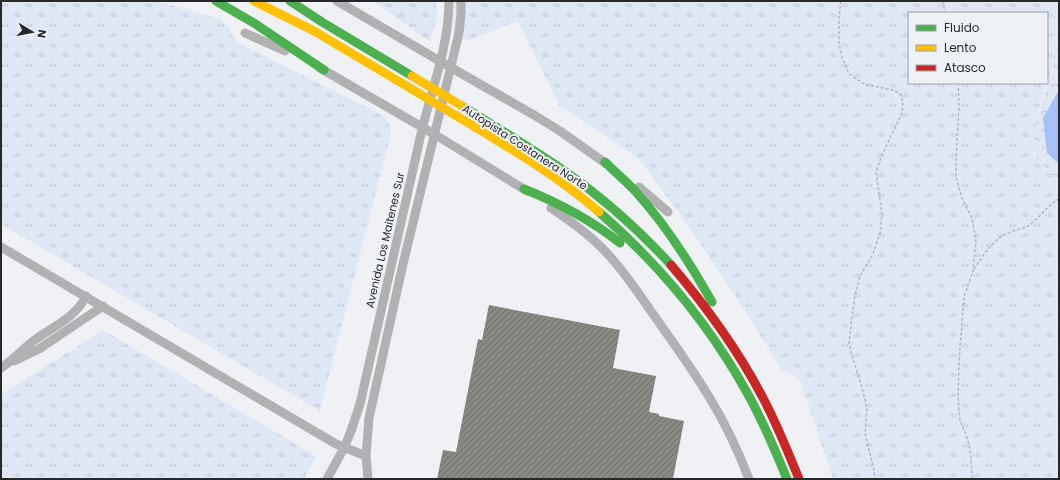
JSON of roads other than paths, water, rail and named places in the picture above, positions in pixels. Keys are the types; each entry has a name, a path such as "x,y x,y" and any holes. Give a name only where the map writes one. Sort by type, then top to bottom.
{"highway":[{"path":"216,1 254,23 324,70"},
{"name":"Autopista Costanera Norte","path":"254,1 284,15 328,39 519,154 595,208 619,229 666,276 698,315 719,345 745,388 768,432 787,479"},
{"name":"Autopista Costanera Norte","path":"290,1 547,159 579,181 652,244 686,282 733,345 769,407 800,479"},
{"path":"605,162 640,197 669,234 713,303 733,345"},
{"path":"524,189 569,209 604,230 642,260 681,300 698,315"}],"street":[{"path":"337,1 560,131 605,162 641,189 668,212"},
{"name":"Avenida Los Maitenes Sur","path":"327,479 344,448 360,404 423,127 448,27 448,1"},
{"path":"368,479 366,456 369,418 403,264 459,33 461,1"},
{"path":"245,33 324,70 423,127 524,189 582,229 601,247 622,272 675,345 709,396 727,428 749,479"},
{"path":"1,247 344,448 366,456"},
{"path":"392,261 403,264"},
{"path":"11,362 31,343 75,312 83,304 86,296"},
{"path":"1,368 39,349 103,306"}],"water":[{"path":"1059,90 1059,164 1047,153 1043,118"}]}
